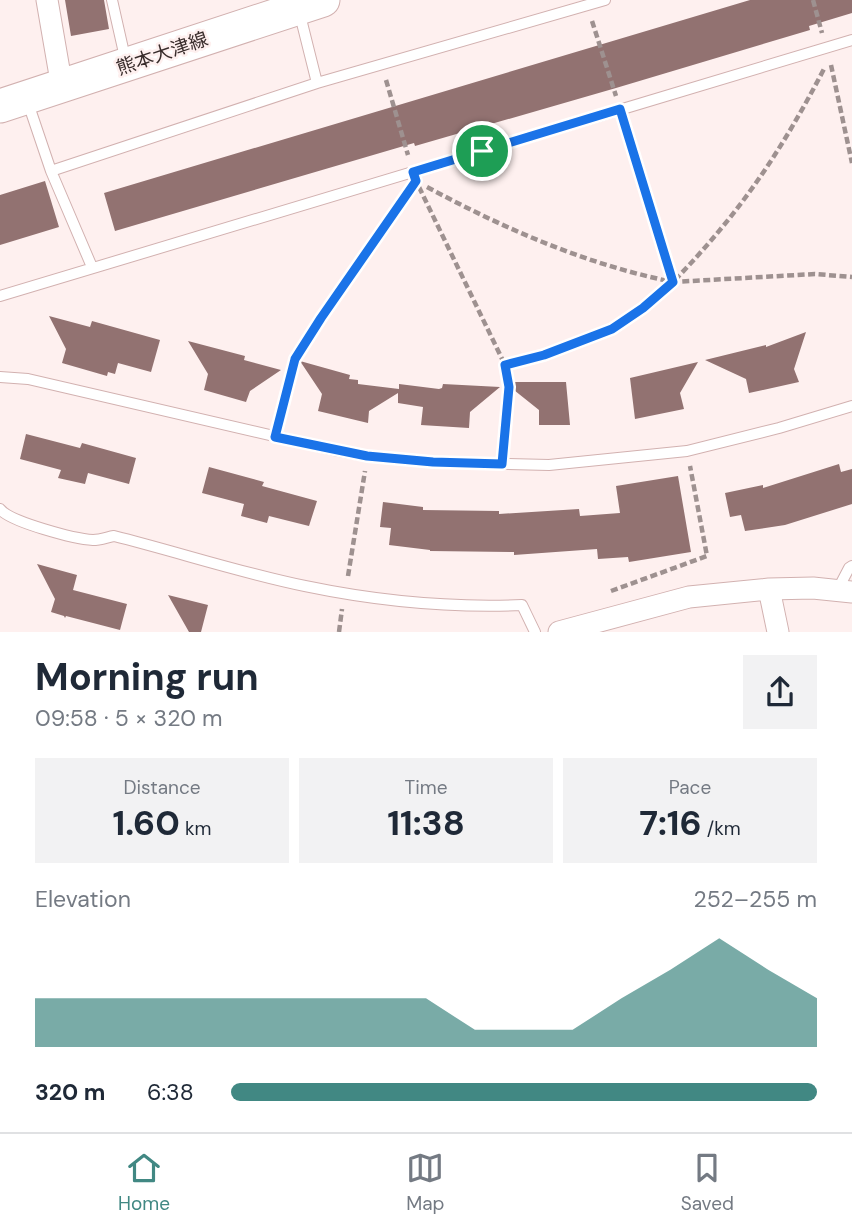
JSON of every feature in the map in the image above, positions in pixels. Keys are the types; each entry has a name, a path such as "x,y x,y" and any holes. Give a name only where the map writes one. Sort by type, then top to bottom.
{"main road":[{"name":"熊本大津線","path":"13,102 292,8"}],"street":[{"path":"47,0 62,87"},
{"path":"769,589 778,632"},
{"path":"559,632 689,597 769,589 845,591"}],"lane":[{"path":"112,0 127,65"},
{"path":"51,171 317,83 605,0"},
{"path":"292,8 317,83"},
{"path":"0,296 92,267 415,176 620,109 852,40"},
{"path":"13,102 51,171 92,267"},
{"path":"0,377 28,379 367,456 433,462 549,465 687,451 852,406"},
{"path":"0,509 5,516 37,527 94,540 114,536 303,586 345,594 429,604 522,605 535,632"},
{"path":"845,591 849,568 852,566"}],"path":[{"path":"813,0 827,47"},
{"path":"587,5 673,282"},
{"path":"505,365 544,355 612,329 643,308 673,282 709,245 746,200 780,150 830,57 852,163"},
{"path":"381,66 415,176 505,365 509,387 502,464"},
{"path":"415,176 482,216 545,244 603,264 673,282 815,274 852,277"},
{"path":"275,437 295,359 415,176"},
{"path":"612,616 608,593 707,556 687,451"},
{"path":"338,632 367,456"}],"building":[{"path":"65,0 104,0 109,29 71,36"},
{"path":"750,0 852,0 852,13 809,26 810,30 616,88 415,146 414,143 115,231 104,193"},
{"path":"45,181 59,227 0,245 0,195"},
{"path":"49,316 90,327 92,321 160,340 151,372 118,363 115,374 108,372 107,376 62,363 66,349"},
{"path":"806,332 794,369 799,382 749,393 746,379 705,360 766,347"},
{"path":"188,341 245,356 244,360 281,370 250,391 246,402 204,390 208,374"},
{"path":"300,361 350,375 349,379 358,380 358,384 399,389 399,384 439,389 443,384 500,387 470,412 469,428 421,425 423,407 398,403 398,393 369,411 368,423 318,411 322,394"},
{"path":"698,362 680,393 684,409 635,419 630,378"},
{"path":"504,382 566,382 570,425 539,425 539,410"},
{"path":"26,434 80,448 82,443 136,458 129,484 88,473 85,484 58,478 61,470 20,459"},
{"path":"839,464 841,472 852,469 852,504 785,525 745,531 741,515 730,517 725,493 763,485 763,488"},
{"path":"209,467 264,482 262,486 317,501 309,526 269,516 267,523 241,516 244,504 202,493"},
{"path":"678,476 691,552 629,562 628,557 598,559 597,549 514,555 514,552 430,551 389,545 391,528 380,527 383,502 423,507 423,510 499,511 499,514 579,509 580,516 620,513 616,486"},
{"path":"37,564 77,575 73,590 127,604 120,630 66,616 65,618 51,612 55,599"},
{"path":"168,595 208,605 201,632 189,632"}],"route":[{"path":"620,109 673,282 643,308 612,329 544,355 505,365 509,387 502,464 367,456 275,437 295,359 416,181 413,172 482,151 620,109"}]}
